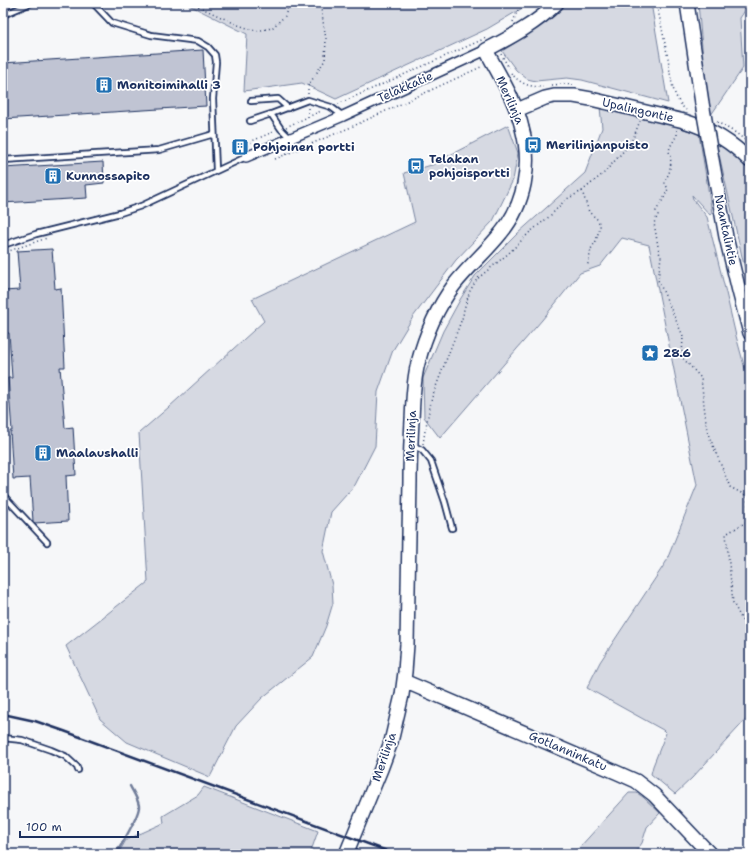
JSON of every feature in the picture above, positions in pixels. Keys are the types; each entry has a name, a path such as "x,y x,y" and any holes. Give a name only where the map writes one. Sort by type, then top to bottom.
{"street":[{"name":"Telakkatie","path":"246,157 343,116 487,43 505,40 536,22 557,3"},
{"path":"687,3 693,46"},
{"path":"692,3 693,46"},
{"name":"Merilinja","path":"346,854 391,742 398,715 404,681 408,644 416,447 412,393 422,349 435,318 454,286 501,233 513,215 519,202 525,178 527,157 525,139 517,110 498,60 487,43"},
{"name":"Naantalintie","path":"693,46 726,237 750,333"},
{"name":"Upalingontie","path":"517,110 545,98 554,96 563,95 591,99 684,121 715,133 738,149 750,161"},
{"name":"Gotlanninkatu","path":"404,681 636,782 654,795 710,854"}],"lane":[{"path":"3,16 30,3"},
{"path":"93,3 112,23 151,34 198,42 208,47 215,55 216,62 213,99 216,170"},
{"path":"251,100 278,99 288,108"},
{"path":"250,121 308,100 331,107 343,116"},
{"path":"271,114 281,129 290,138"},
{"path":"3,160 159,150 214,134"},
{"path":"3,245 36,234 120,213 141,206 246,157"},
{"path":"416,447 431,461 452,528"},
{"path":"3,495 47,542"},
{"path":"3,738 22,740 51,750 65,756 77,767 78,770"}],"path":[{"path":"190,3 238,25 256,31 272,28 285,16 289,3"},
{"path":"308,117 308,86 324,60 326,39 320,3"},
{"path":"518,20 513,24 519,3"},
{"path":"248,146 252,141 487,43"},
{"path":"275,159 348,128 498,60"},
{"path":"416,447 424,431 432,397 463,316 470,291 477,279 509,253 530,232 550,216 565,200 582,191 604,173 629,145 640,121 641,111"},
{"path":"684,121 677,130 677,135 670,147 669,151 671,162 669,174 665,183 668,189 656,211 658,216 654,224 661,257 658,280 683,336 682,357 701,378 707,431 730,487 747,496 750,520 726,534 734,604 750,635"},
{"path":"582,191 589,212 598,220 600,226 596,241 591,249 587,267"}],"shaded area":[{"path":"185,3 531,3 487,29 336,99 302,83 244,91 247,34"},
{"path":"566,3 651,3 668,103 582,80 567,78 536,81 527,79 516,70 502,51 536,29"},
{"path":"698,3 750,3 740,18 743,68 711,115 704,69"},
{"path":"600,107 662,120 669,124 699,134 712,213 710,215 692,195 693,199 707,217 750,387 750,715 692,778 675,794 651,774 666,733 587,688 600,662 666,562 697,485 649,245 622,238 600,266 580,273 542,320 440,438 424,417 423,378 443,331 461,298 475,276 517,234 585,173 602,128"},
{"path":"508,125 518,153 513,180 493,221 456,260 413,317 393,350 378,392 375,446 355,485 331,512 323,551 332,585 333,603 326,626 313,657 262,698 236,726 210,777 127,742 100,719 66,646 148,582 139,433 264,321 252,299 415,222 404,173 435,164"},
{"path":"716,141 733,153 750,170 750,292"},
{"path":"204,787 318,831 310,854 118,854 126,840 164,823 163,816 198,795"},
{"path":"629,793 637,793 660,813 647,827 642,843 634,854 570,854 579,848"}],"building":[{"name":"Monitoimihalli 3","path":"203,50 206,106 3,119 3,63"},
{"name":"Kunnossapito","path":"103,162 104,183 86,185 87,198 3,203 3,168"},
{"path":"52,249 55,289 61,288 65,367 60,367 65,428 73,427 76,475 66,476 68,521 34,523 30,478 13,479 10,431 12,431 8,378 12,378 9,333 4,333 3,291 20,290 17,251"}],"waterway":[{"path":"116,854 139,810 138,801 130,786"}],"railway":[{"path":"3,714 35,721 64,731 395,854"}],"place":[{"name":"Monitoimihalli 3","path":"104,85"},
{"name":"Merilinjanpuisto","path":"533,145"},
{"name":"Pohjoinen portti","path":"240,147"},
{"name":"Telakan pohjoisportti","path":"416,166"},
{"name":"Kunnossapito","path":"53,176"},
{"name":"28.6","path":"650,353"},
{"name":"Maalaushalli","path":"43,453"}]}
